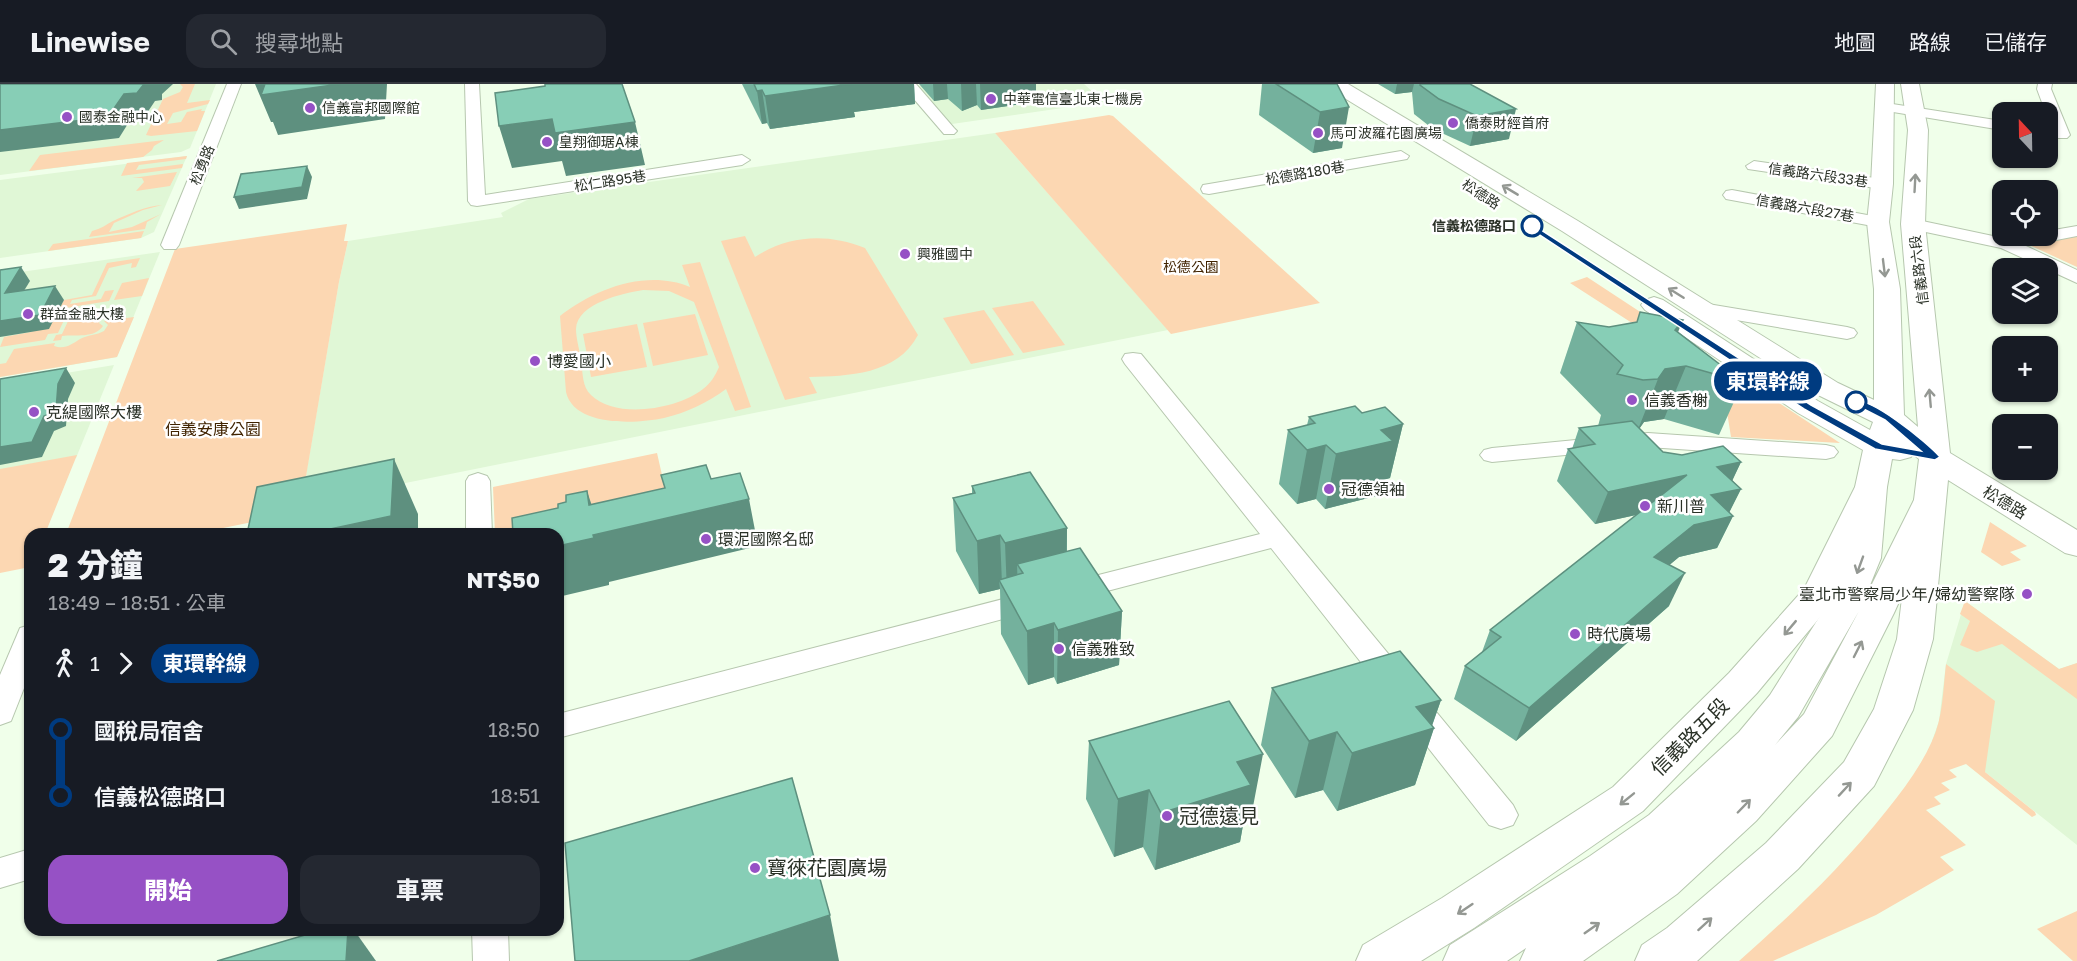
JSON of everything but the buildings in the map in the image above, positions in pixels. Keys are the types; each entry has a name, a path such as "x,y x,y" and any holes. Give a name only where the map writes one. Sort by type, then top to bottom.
{"main road":[{"name":"信義路六段","path":"1910,84 1918,130 1913,224 1922,300 1935,457"},
{"name":"松德路","path":"1325,86 1570,226 1828,389 1879,451"},
{"name":"松德路","path":"1325,86 1808,407 1879,451 1935,457 1976,485 2077,545"},
{"path":"1478,954 1606,870 1664,828 1753,743 1784,706 1844,606 1864,558 1879,451 1887,289 1878,222 1886,95"},
{"name":"信義路五段","path":"1380,961 1458,913 1628,799 1743,684 1818,595 1879,451"},
{"path":"1659,961 1684,943 1782,856 1859,774 1893,710 1914,639 1935,457"},
{"path":"1544,961 1661,880 1741,809 1818,725 1876,613 1929,499"}],"street":[{"name":"松勇路","path":"170,246 234,84"},
{"name":"松仁路95巷","path":"472,84 477,201 742,160"},
{"path":"908,84 948,131"},
{"path":"2045,84 2044,89 2062,135"},
{"path":"1886,95 1915,112 1992,124"},
{"name":"松德路180巷","path":"1209,189 1401,156"},
{"name":"信義路六段33巷","path":"1754,166 1882,184"},
{"name":"信義路六段27巷","path":"1732,195 1878,222"},
{"path":"1913,224 1992,241"},
{"path":"2058,235 2077,231"},
{"path":"2011,246 2077,277"},
{"path":"1702,309 1847,333"},
{"path":"1133,359 1501,815"},
{"path":"1492,455 1648,440 1826,452"},
{"path":"478,481 479,528"},
{"path":"564,724 1277,537"},
{"path":"0,713 24,651"},
{"path":"0,873 24,866"},
{"path":"490,936 491,961"}],"shaded area":[{"name":"國泰金融中心","path":"0,84 216,84 190,148 181,152 0,175"},
{"name":"中華電信臺北東七機房","path":"932,84 1084,84 1104,102 945,125 913,87"},
{"path":"995,133 1168,330 301,504 348,241 503,217 501,213 529,199"},
{"path":"187,156 154,232 141,238 0,258 0,180"},
{"name":"群益金融大樓","path":"160,252 117,357 0,377 0,275"},
{"path":"114,365 76,458 0,472 0,384"},
{"path":"1965,601 2059,669 2077,663 2077,845 1985,772 1932,741 1939,721 1946,664"}],"green space":[{"path":"180,84 195,84 187,103 210,100 208,104 173,113 167,124 181,122 187,112 202,109 201,111 205,111 197,131 146,135 163,99 180,92 183,87"},
{"name":"松德公園","path":"1113,116 1320,303 1171,334 995,133"},
{"path":"164,140 143,157 29,171 40,155"},
{"path":"187,156 186,159 139,165 136,170 183,164 182,168 121,176 127,163"},
{"path":"177,172 170,186 136,191 144,182 142,178 132,178"},
{"path":"162,205 143,210 114,223 109,232 132,227 161,214 147,222 145,229 89,237 92,231 113,221 143,209"},
{"name":"信義安康公園","path":"347,224 344,241 348,241 300,512 223,528 68,528 175,249"},
{"path":"144,231 141,238 48,251 53,244"},
{"path":"2077,232 2077,267 2032,246 2058,246 2058,236"},
{"path":"745,236 755,257 781,244 808,239 837,240 865,248 918,335 909,348 885,366 855,374 809,377 817,393 785,400 721,241"},
{"path":"140,258 136,267 131,268 132,263 109,268 96,296 72,300 70,304 101,299 105,291 114,290 109,301 59,309 64,300 92,295 107,263"},
{"path":"700,262 751,407 735,411 726,389 705,403 689,410 652,420 623,422 593,417 581,412 571,403 566,392 560,316 605,290 639,281 673,282 690,287 682,265","holes":["643,290 669,291 694,302 719,367 711,382 692,396 663,406 631,409 602,403 588,392 584,384 576,333 578,320 593,306 614,297"]},
{"path":"1587,277 1840,443 1731,437 1722,381 1570,283"},
{"path":"149,278 142,296 114,300 122,283"},
{"path":"1033,301 1065,345 1023,353 992,308"},
{"path":"984,310 1014,355 971,364 943,318"},
{"path":"104,311 99,323 103,326 95,333 62,336 61,340 53,341 56,335 62,334 70,317"},
{"path":"695,314 708,355 653,366 643,323"},
{"path":"134,317 117,357 0,377 0,364 6,363 14,349 55,343 54,346 65,347 104,331 108,325 104,321"},
{"path":"65,318 58,333 48,334 45,340 0,347 4,337 31,332 54,319"},
{"path":"637,324 647,367 591,377 583,334"},
{"path":"657,453 670,510 564,533 564,528 495,528 493,487"},
{"path":"77,455 47,528 24,528 24,568 0,573 0,469"},
{"path":"1990,522 2027,546 2010,552 2021,560 2002,566 1981,552"},
{"path":"1965,601 2059,669 2077,663 2077,699 2002,644 1977,652 1960,645 1970,621 1960,614"},
{"path":"1946,664 1995,701 1985,772 2036,815 2032,817 1966,764 1949,770 1957,777 1941,783 1950,790 1934,797 1941,804 1926,810 1966,845 1940,857 1954,870 1876,915 1773,961 1739,961 1835,870 1906,786 1936,732 1942,704"},
{"path":"2077,911 2077,961 2073,961 2037,929"}],"bus line":[{"name":"東環幹線","path":"1532,226 1808,407 1879,447 1935,457 1888,418 1856,402"}],"place":[{"name":"中華電信臺北東七機房","path":"991,99"},
{"name":"信義富邦國際館","path":"310,108"},
{"name":"國泰金融中心","path":"67,117"},
{"name":"僑泰財經首府","path":"1453,123"},
{"name":"馬可波羅花園廣場","path":"1318,133"},
{"name":"皇翔御琚A棟","path":"547,142"},
{"name":"信義松德路口","path":"1532,226"},
{"name":"興雅國中","path":"905,254"},
{"name":"群益金融大樓","path":"28,314"},
{"name":"博愛國小","path":"535,361"},
{"name":"信義香榭","path":"1632,400"},
{"name":"克緹國際大樓","path":"34,412"},
{"name":"冠德領袖","path":"1329,489"},
{"name":"新川普","path":"1645,506"},
{"name":"環泥國際名邸","path":"706,539"},
{"name":"臺北市警察局少年/婦幼警察隊","path":"2027,594"},
{"name":"時代廣場","path":"1575,634"},
{"name":"信義雅致","path":"1059,649"},
{"name":"冠德遠見","path":"1167,816"},
{"name":"寶徠花園廣場","path":"755,868"}]}
